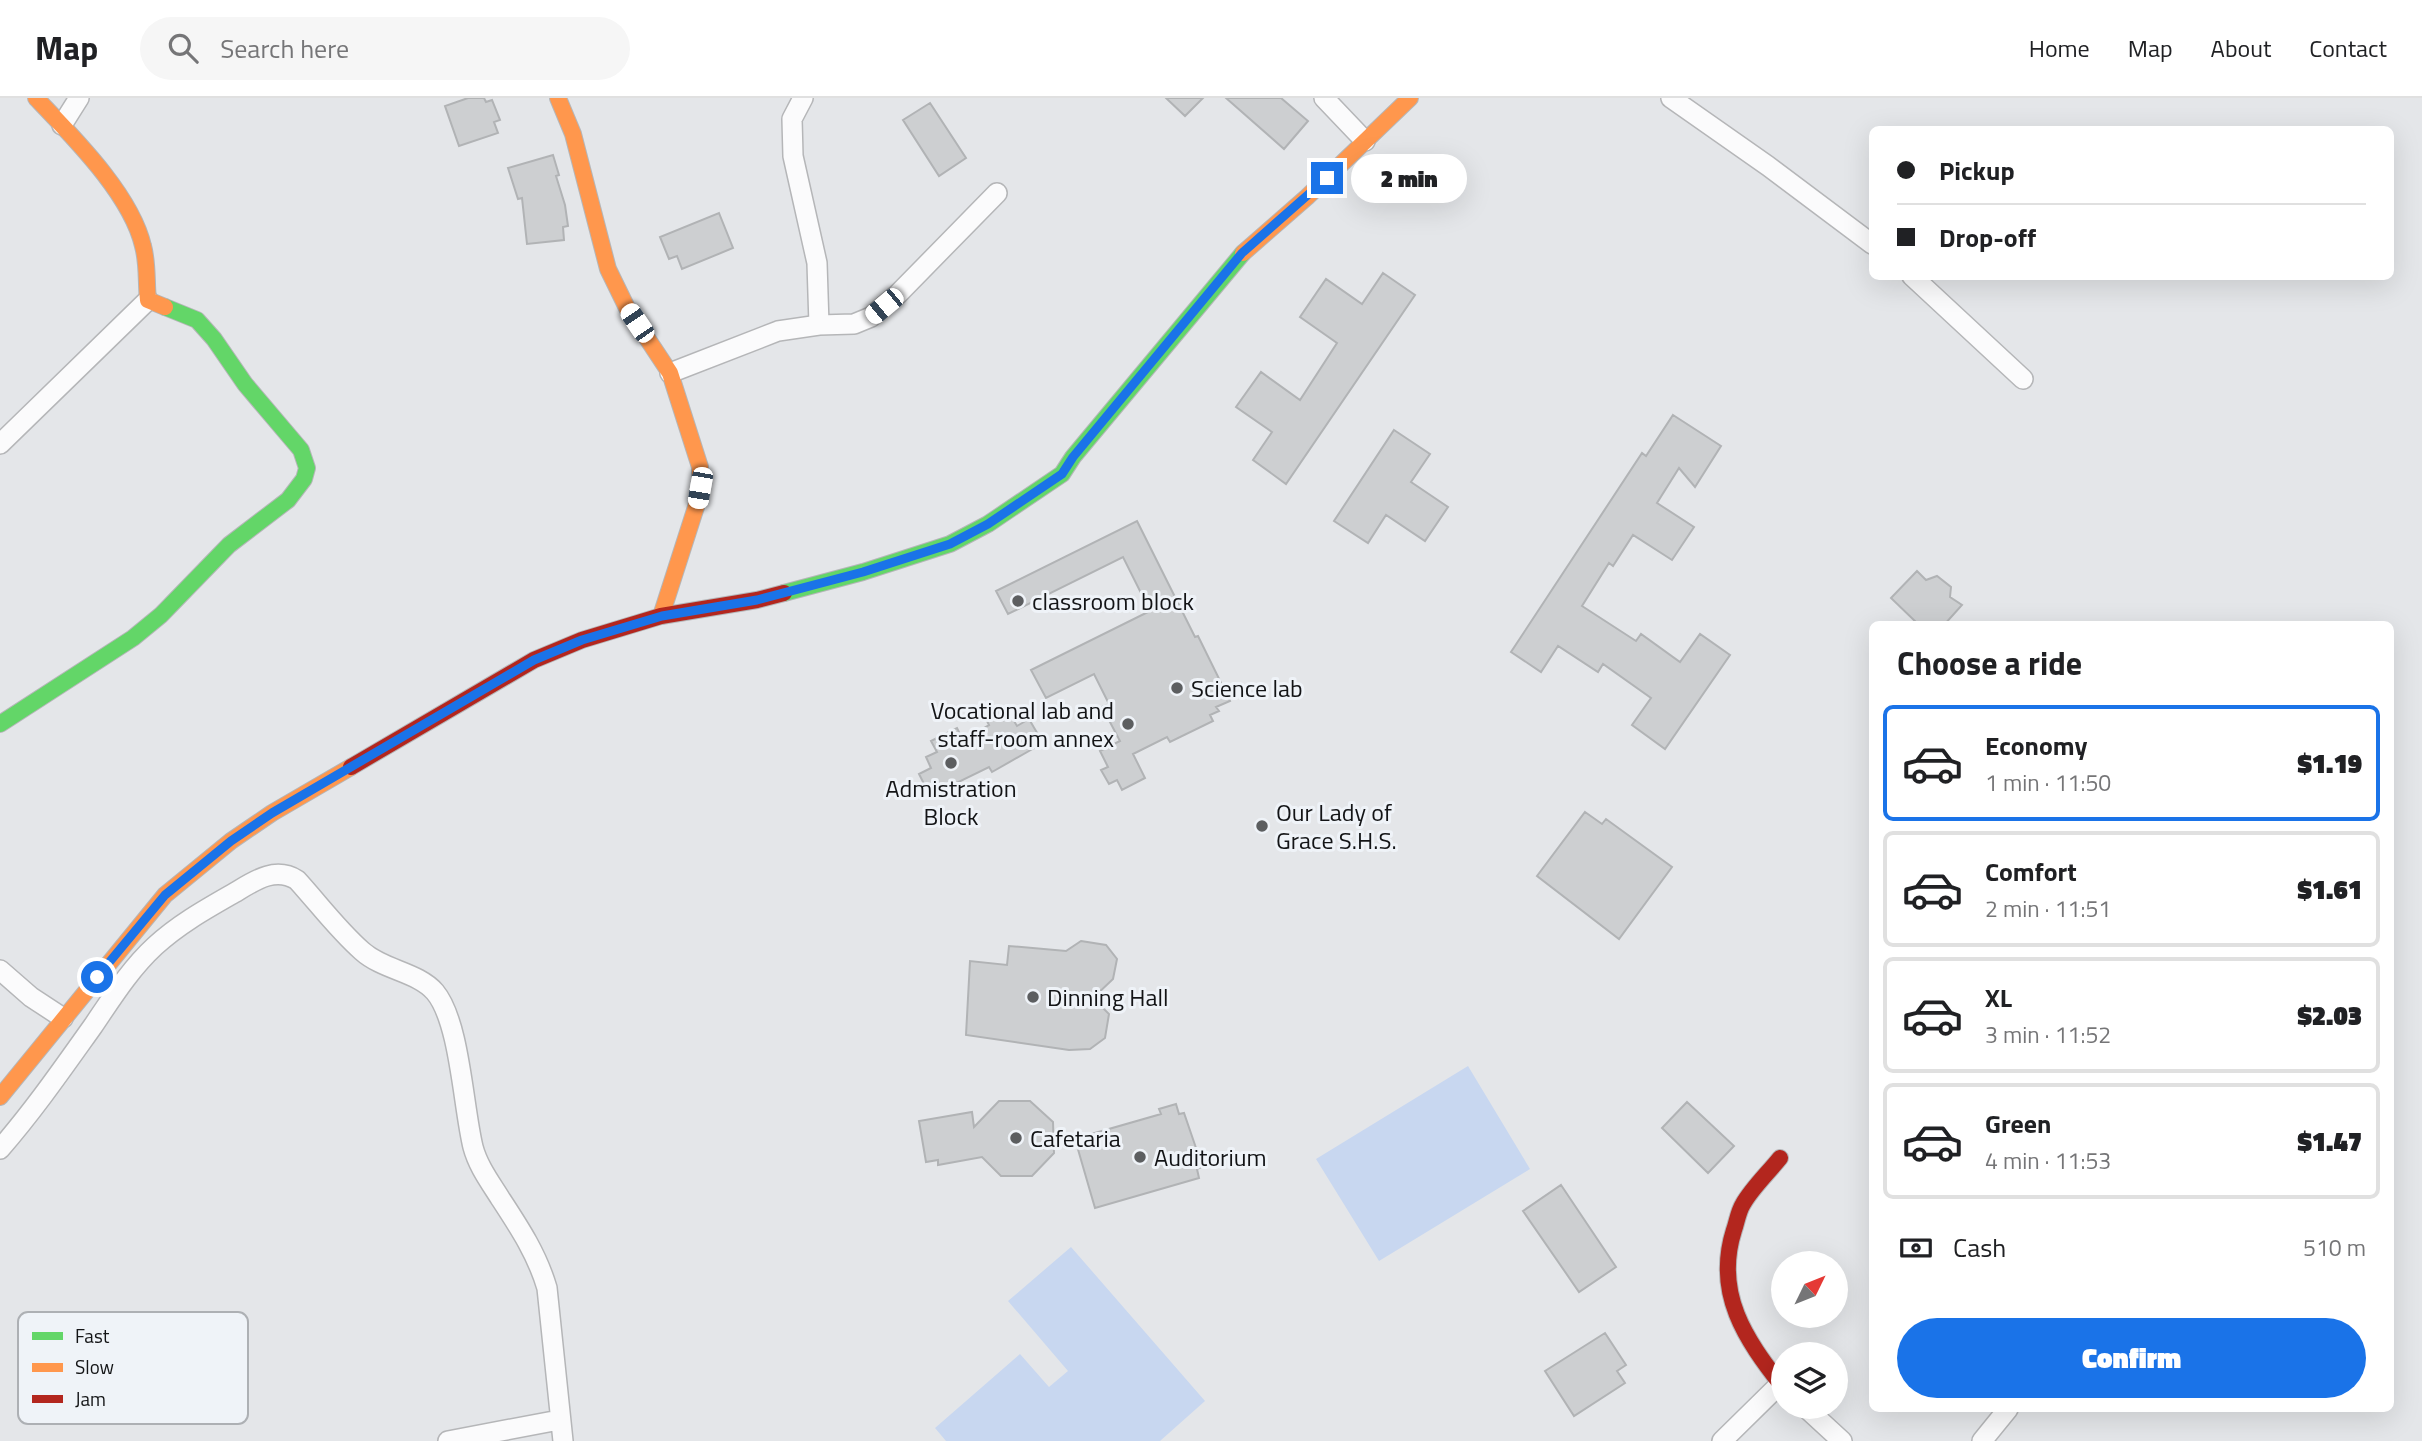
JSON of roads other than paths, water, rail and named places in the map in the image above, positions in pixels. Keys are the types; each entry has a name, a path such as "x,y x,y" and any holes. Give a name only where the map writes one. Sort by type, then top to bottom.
{"street":[{"path":"36,98 117,192 142,242 148,300"},
{"path":"62,125 79,98"},
{"path":"558,98 573,134 608,269 627,308 670,373 700,467 696,507 662,616"},
{"path":"784,98 792,119 793,156 817,263 819,325"},
{"path":"792,119 803,98"},
{"path":"1324,98 1365,141"},
{"path":"0,1097 165,895 231,841 272,813 534,660 582,640 662,616 757,600 863,572 950,544 988,524 1062,474 1073,457 1242,253 1307,197 1410,98"},
{"path":"1671,98 1869,242"},
{"path":"670,373 778,331 819,325 854,324 871,317 898,294 997,193"},
{"path":"1916,280 2023,379"},
{"path":"0,444 148,300"},
{"path":"0,724 18,710 114,652 150,624 201,576 229,544 293,494 302,484 307,472 304,454 250,389 200,322 148,300"},
{"path":"0,1149 34,1109 133,969 154,947 186,919 256,880 270,875 288,874 297,880 361,951 383,966 426,983 443,1005 451,1025 473,1148 483,1171 527,1239 544,1277 563,1441"},
{"path":"0,970 31,997 63,1018"},
{"path":"1771,1372 1754,1350 1738,1321 1730,1286 1728,1250 1742,1205 1780,1158"},
{"path":"1722,1441 1771,1396"},
{"path":"1982,1441 2006,1412"},
{"path":"1818,1419 1842,1441"},
{"path":"448,1441 559,1420"}],"place":[{"name":"classroom block","path":"1018,601"},
{"name":"Science lab","path":"1177,688"},
{"name":"Vocational lab and staff-room annex","path":"1128,724"},
{"name":"Admistration Block","path":"951,763"},
{"name":"Our Lady of Grace S.H.S.","path":"1262,826"},
{"name":"Dinning Hall","path":"1033,997"},
{"name":"Cafetaria","path":"1016,1138"},
{"name":"Auditorium","path":"1140,1157"}]}
